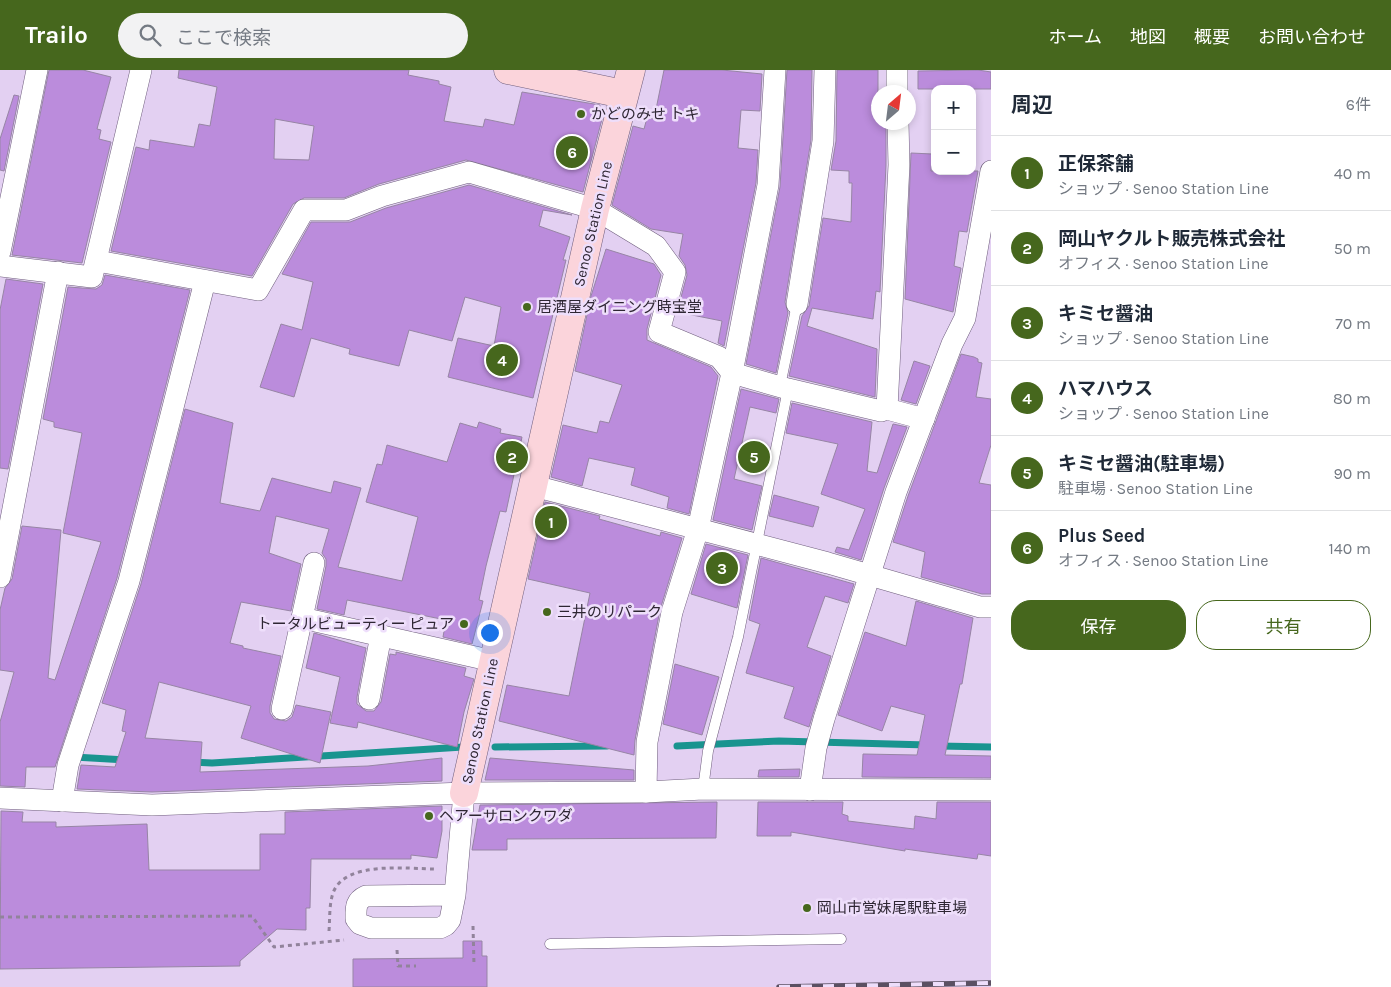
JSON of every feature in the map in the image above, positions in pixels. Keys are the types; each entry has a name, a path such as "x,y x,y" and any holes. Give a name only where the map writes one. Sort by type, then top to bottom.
{"main road":[{"path":"508,70 627,82"},
{"name":"Senoo Station Line","path":"464,793 595,209 627,82"}],"street":[{"path":"0,252 37,70"},
{"path":"0,266 92,277 141,70"},
{"path":"646,792 647,742 672,612 698,529 732,373 768,186 775,70"},
{"path":"797,304 822,141 825,70"},
{"path":"897,70 898,85"},
{"path":"887,409 899,166 898,130"},
{"path":"97,262 258,290 304,210 346,210 382,196 469,172 595,209 656,246 675,272 659,332 719,357 732,373 881,411 887,409 924,418"},
{"path":"810,790 818,743 896,492 952,344 965,318 988,210 991,172"},
{"path":"0,577 58,272"},
{"path":"62,801 73,754 129,582 205,280"},
{"path":"534,486 871,575 980,607 991,607"},
{"path":"282,708 314,563"},
{"path":"302,618 493,661"},
{"path":"369,699 381,636"},
{"path":"0,798 152,805 464,793 646,792 703,789 991,790"},
{"path":"455,895 366,896 360,898 356,904 356,919 365,927 440,928 446,925 450,920 455,895 464,793"}],"lane":[{"path":"703,789 709,746 738,637 784,387 797,304"},
{"path":"550,944 841,939"}],"path":[{"path":"0,917 252,916 274,947 349,939 365,927"},
{"path":"473,919 474,965"},
{"path":"397,949 398,966 416,966"}],"building":[{"path":"49,70 83,70 111,77 97,129 101,130 99,139 111,142 82,263 12,255"},
{"path":"179,70 409,70 408,75 439,81 439,84 451,87 444,121 483,127 485,119 514,125 522,92 600,105 597,118 602,119 583,192 466,160 379,184 344,198 304,198 293,204 252,276 111,251 136,147 149,150 150,140 194,147 199,124 210,126 217,87 178,78","holes":["275,119 314,126 309,160 274,159"]},
{"path":"664,70 722,70 762,74 760,111 741,110 738,148 758,150 756,183 724,346 718,343 722,321 677,312 687,275 685,265 679,256 683,234 651,229 612,205 633,126 644,129 647,118 654,119"},
{"path":"787,70 812,70 811,140 785,302 788,313 776,373 746,364 780,187"},
{"path":"837,70 878,70 878,85 871,85 871,130 886,130 886,165 880,292 876,291 873,319 812,308 807,326 877,349 875,397 789,376 802,316 809,306 823,218 851,222 852,183 849,183 849,171 831,170 836,141"},
{"path":"978,70 991,72 991,89 976,89 976,85 931,85 931,89 918,89 918,71"},
{"path":"14,95 19,96 4,171 0,170 0,139"},
{"path":"911,153 931,154 931,175 976,175 976,171 978,171 967,232 959,231 954,266 961,268 953,312 905,299"},
{"path":"469,185 572,215 543,210 539,226 570,237 563,260 566,260 533,398 448,377 458,338 494,346 501,307 465,297 452,341 409,330 399,366 349,354 350,349 311,338 294,397 260,387 281,324 302,330 313,282 282,274 311,222 350,222 386,208"},
{"path":"606,249 654,264 661,275 647,329 647,340 711,367 718,376 689,514 667,508 669,497 631,485 635,468 589,458 582,486 551,477 563,425 597,433 600,421 609,423 622,385 575,371 591,296"},
{"path":"105,275 190,290 117,578 55,767 26,767 25,787 0,786 0,722 14,672 0,670 0,610 5,588 12,579 22,526 61,530 48,678 55,680 101,542 63,533 82,433 54,427 54,422 43,419 68,287 96,289 102,285"},
{"path":"6,279 43,284 8,469 0,468 0,310"},
{"path":"961,354 974,357 978,359 978,362 982,363 976,397 991,399 991,445 979,483 991,485 991,594 982,594 921,577 925,552 893,542 908,496"},
{"path":"914,361 930,366 916,404 901,400"},
{"path":"741,389 779,399 776,413 750,407 734,479 762,486 752,530 713,520"},
{"path":"792,403 872,422 867,471 877,473 893,424 907,427 884,488 861,560 835,552 837,547 849,550 865,509 821,494 838,444 786,433"},
{"path":"185,409 233,423 220,503 260,511 272,478 331,493 334,481 361,488 338,567 402,581 418,517 366,502 377,464 382,465 387,445 447,462 460,423 477,428 479,422 501,429 500,433 522,437 506,512 500,511 486,566 479,600 483,601 472,644 443,637 446,620 347,600 344,615 317,609 326,566 326,559 322,553 329,529 276,516 269,553 301,564 291,611 241,602 230,643 243,646 243,648 281,656 270,706 270,713 274,719 286,721 292,717 296,705 331,712 320,763 241,738 251,706 159,682 145,738 202,742 200,772 368,766 442,758 442,781 152,792 77,789 81,765 115,767 126,732 122,731 126,710 102,703 141,584"},
{"path":"774,495 819,507 813,527 769,516"},
{"path":"545,502 600,516 599,519 660,536 661,532 682,538 660,610 635,740 634,755 499,721 507,685 569,696 590,593 528,579"},
{"path":"706,544 748,555 737,608 691,594"},
{"path":"761,558 854,584 848,603 825,596 807,647 831,656 809,727 784,718 794,687 746,673 760,624 749,620"},
{"path":"916,601 973,618 962,684 960,684 945,755 991,756 991,778 862,777 863,754 917,755 925,715 891,706 882,731 838,715 865,632 906,646"},
{"path":"314,633 366,648 357,704 366,711 374,711 381,702 390,654 396,655 396,652 466,668 464,676 474,679 464,712 457,747 358,722 357,728 330,723 340,677 306,668"},
{"path":"675,664 719,677 702,735 663,724"},
{"path":"490,758 634,770 634,780 485,780"},
{"path":"800,769 799,777 758,777 759,770"},
{"path":"717,802 716,838 507,839 507,850 472,850 480,805"},
{"path":"758,802 843,802 842,814 848,816 848,821 914,829 915,816 936,819 937,802 991,802 991,856 978,854 977,859 905,849 905,851 791,832 791,836 757,836"},
{"path":"442,806 442,831 437,858 411,855 411,859 311,859 310,908 306,908 306,930 277,929 240,961 240,966 0,969 1,811 23,812 22,822 56,822 56,827 147,824 149,870 260,870 260,834 285,834 285,812"},
{"path":"463,941 482,941 482,956 487,956 487,987 353,987 353,959 463,958"}],"waterway":[{"path":"677,746 779,741 928,745"},
{"path":"495,747 607,746"},
{"path":"939,746 991,747"},
{"path":"191,762 212,763 463,747"},
{"path":"74,757 126,760"}],"railway":[{"path":"779,987 991,983"}],"place":[{"name":"かどのみせ トキ","path":"581,114"},
{"name":"Plus Seed","path":"572,152"},
{"name":"居酒屋ダイニング時宝堂","path":"527,307"},
{"name":"ハマハウス","path":"502,360"},
{"name":"岡山ヤクルト販売株式会社","path":"512,457"},
{"name":"キミセ醤油(駐車場)","path":"754,457"},
{"name":"正保茶舗","path":"551,522"},
{"name":"キミセ醤油","path":"722,568"},
{"name":"三井のリパーク","path":"547,612"},
{"name":"トータルビューティー ピュア","path":"464,624"},
{"name":"ヘアーサロンクワダ","path":"429,816"},
{"name":"岡山市営妹尾駅駐車場","path":"807,908"}]}
